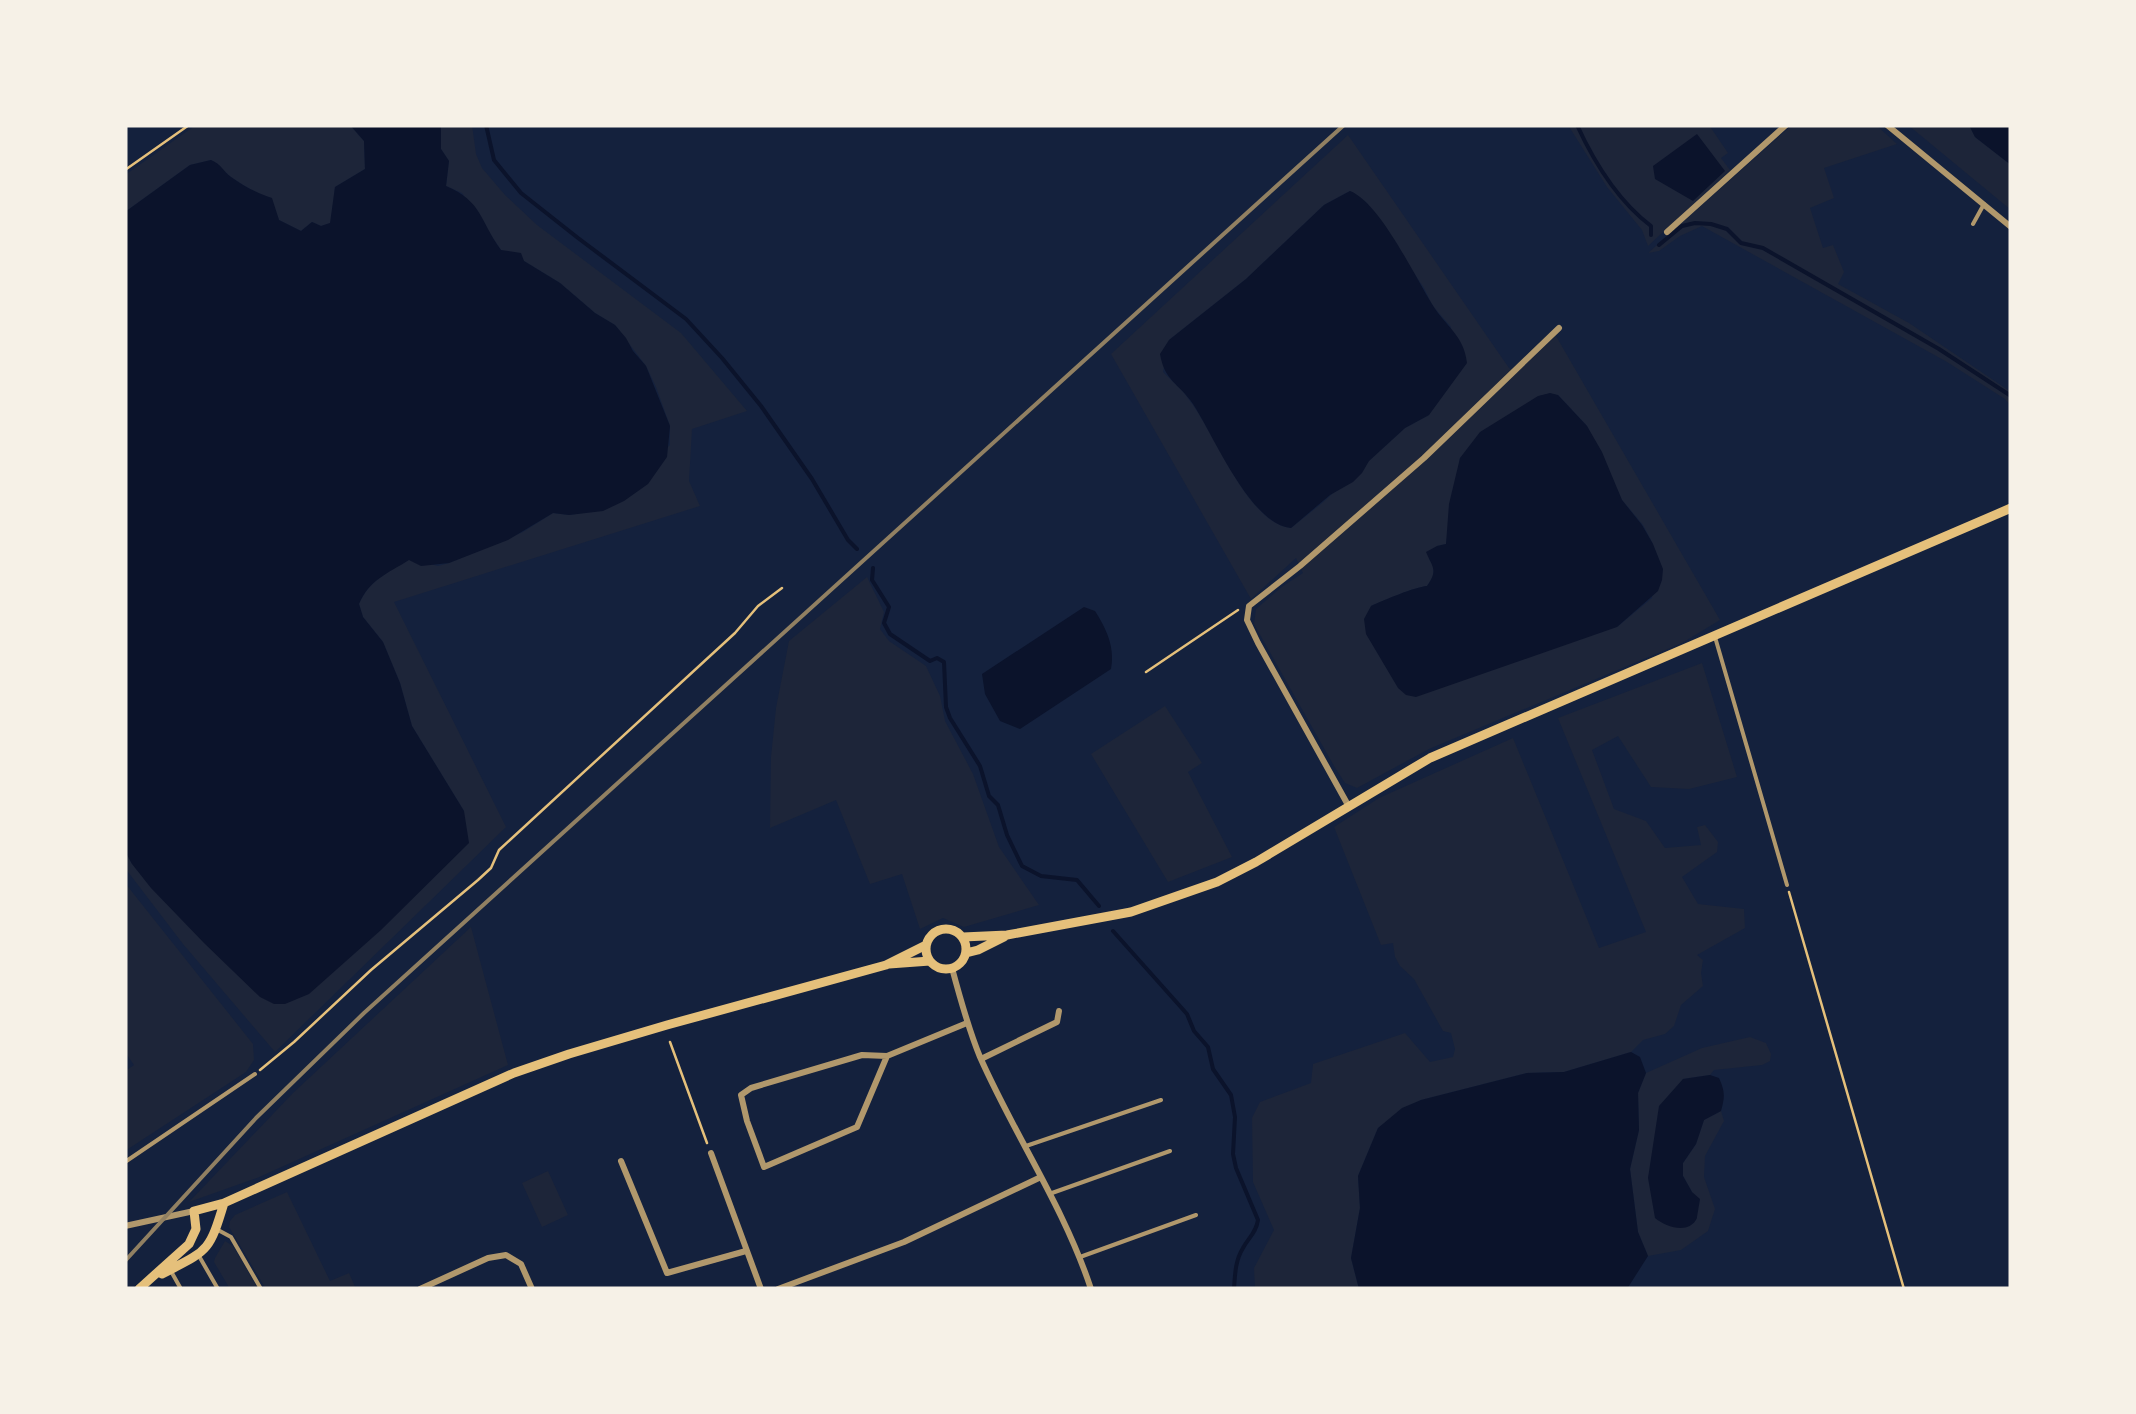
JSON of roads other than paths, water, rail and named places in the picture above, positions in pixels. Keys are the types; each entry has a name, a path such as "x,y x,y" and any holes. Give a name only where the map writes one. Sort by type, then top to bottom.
{"main road":[{"path":"963,937 1006,935 1131,912 1217,882 1430,758 2011,508"},
{"path":"168,1268 194,1236 194,1211 224,1203 514,1073 667,1025 886,964 926,945 938,930 956,930 963,937 966,953 960,964 952,968 935,966 926,954 926,945"},
{"path":"966,953 1006,935"},
{"path":"886,964 930,961"},
{"path":"143,1286 168,1268 199,1256 208,1246 224,1203"}],"street":[{"path":"1668,232 1786,125"},
{"path":"1887,125 2011,226"},
{"path":"1348,805 1258,643 1247,620 1249,606 1424,458 1559,328"},
{"path":"952,968 981,1059 1080,1257 1090,1289"},
{"path":"981,1059 1057,1022 1059,1011"},
{"path":"887,1056 857,1127 764,1167 741,1096 751,1088 862,1055 887,1056 967,1023"},
{"path":"711,1154 760,1289"},
{"path":"621,1161 668,1274 746,1251"},
{"path":"778,1289 904,1242 1042,1177"},
{"path":"125,1226 194,1211"},
{"path":"420,1289 488,1258 506,1255 522,1264 532,1289"}],"lane":[{"path":"1973,224 1984,204"},
{"path":"1715,637 1787,886"},
{"path":"125,1162 255,1074"},
{"path":"1026,1146 1160,1100"},
{"path":"1050,1194 1170,1151"},
{"path":"1080,1257 1196,1214"},
{"path":"216,1229 231,1237 261,1289"},
{"path":"199,1256 218,1289"},
{"path":"168,1268 181,1289"}],"waterway":[{"path":"486,125 494,160 521,193 686,319 722,358 761,406 857,549"},
{"path":"1577,125 1608,180 1651,226 1651,235"},
{"path":"1659,245 1682,226 1711,224 1727,229 1741,243 1763,248 1939,349 2011,396"},
{"path":"873,568 872,580 889,607 884,623 890,634 930,661 937,658 944,662 950,718 980,766 989,796 998,805 1022,866 1041,876 1077,880 1099,906"},
{"path":"1113,931 1187,1014 1194,1031 1208,1047 1213,1069 1231,1095 1236,1168 1258,1220 1238,1258 1234,1289"}],"railway":[{"path":"125,1261 256,1118 364,1013 1344,125"}]}
